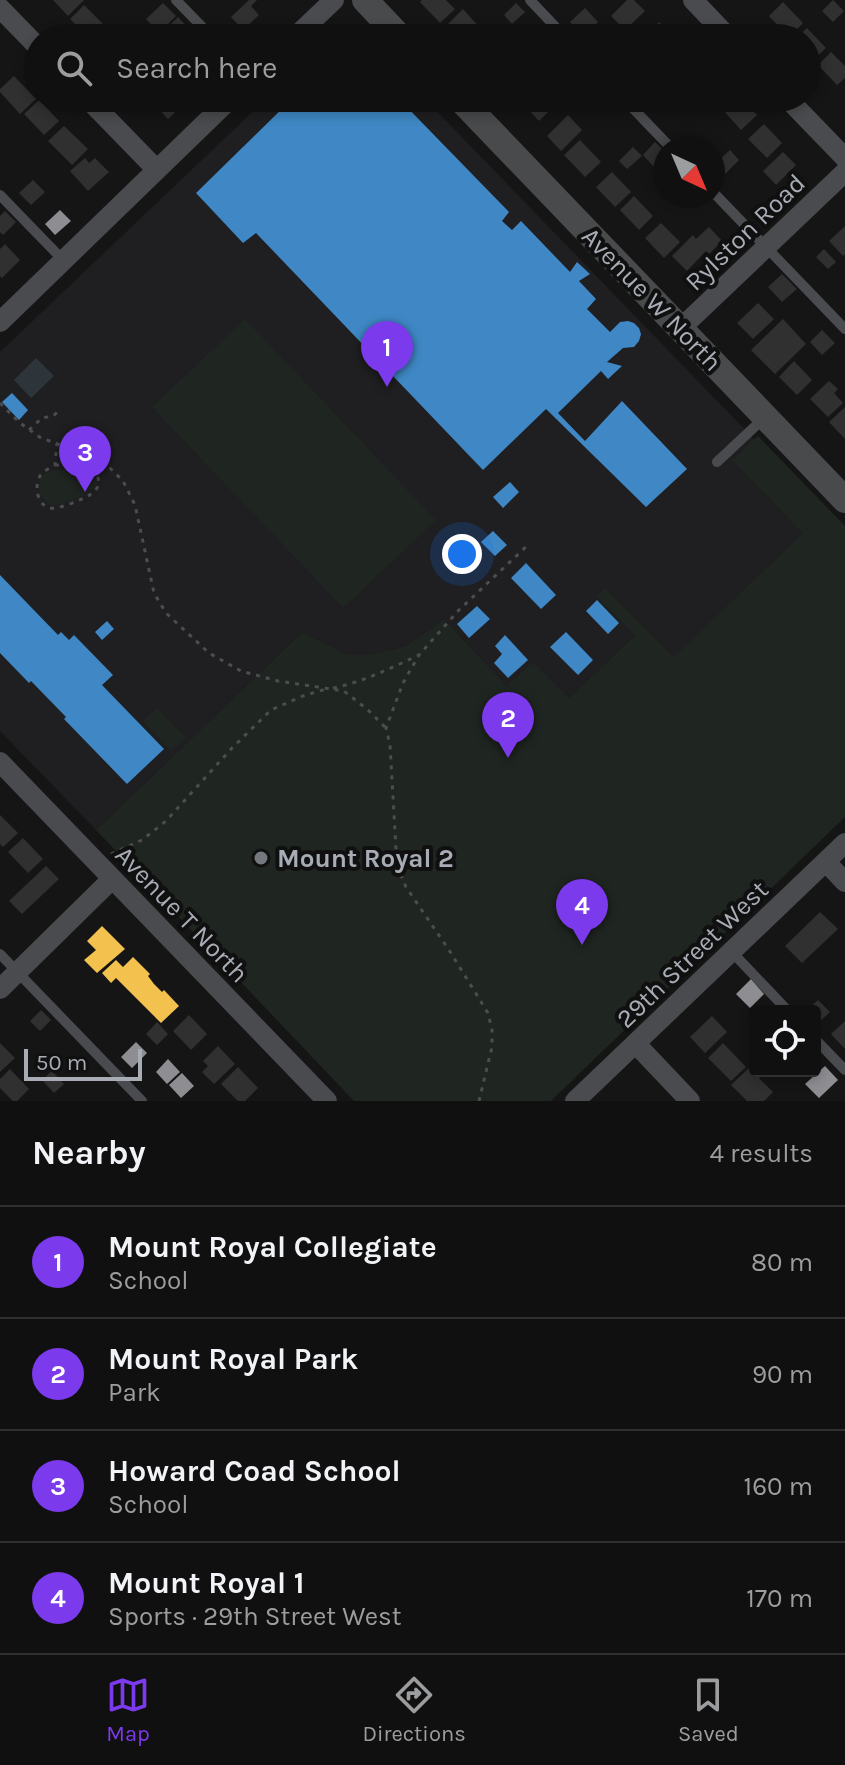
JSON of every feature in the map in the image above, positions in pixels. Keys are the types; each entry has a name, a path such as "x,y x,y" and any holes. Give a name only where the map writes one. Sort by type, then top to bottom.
{"street":[{"path":"309,24 334,0"},
{"path":"365,0 388,24"},
{"path":"693,0 716,24"},
{"path":"0,8 24,33"},
{"path":"101,112 157,170"},
{"path":"0,322 217,112"},
{"name":"Avenue W North","path":"472,112 845,500"},
{"path":"801,112 845,158"},
{"name":"Rylston Road","path":"680,329 845,172"},
{"name":"Avenue T North","path":"0,762 327,1101"},
{"name":"29th Street West","path":"575,1101 845,843"},
{"path":"826,862 845,882"},
{"path":"0,989 112,879"},
{"path":"636,1044 690,1101"}],"lane":[{"path":"176,0 199,24"},
{"path":"530,0 553,24"},
{"path":"636,112 659,136"},
{"path":"0,195 64,261"},
{"path":"725,205 845,329"},
{"path":"717,462 765,417"},
{"path":"731,951 782,1005"},
{"path":"0,954 142,1101"},
{"path":"821,1045 845,1070"}],"path":[{"path":"0,403 41,438 101,459 123,481 135,505 154,593 166,613 209,653 241,671 278,681 344,691 386,728 390,745 397,866 406,887 488,1013 492,1047 479,1101"},
{"path":"29,430 42,418 53,416 61,409"},
{"path":"55,465 57,443"},
{"path":"55,465 90,465 97,471 99,484 94,493 62,507 53,509 45,506 38,498 37,485 41,473 55,465"},
{"path":"386,728 403,683 419,655 459,610 529,544"},
{"path":"97,863 104,856 142,840 166,821 271,710 303,696 348,685 419,655"}],"shaded area":[{"path":"252,112 438,112 755,440 806,533 674,661 635,635 569,698 507,686 444,619 406,646 370,655 349,655 302,632 96,830 0,731 0,352"},
{"path":"245,319 436,520 343,608 152,407"},
{"path":"36,358 54,376 31,398 14,380"},
{"path":"758,436 845,526 845,817 551,1101 354,1101 96,830 302,632 349,655 369,655 406,646 444,619 507,686 533,662 569,698 635,635 596,596 605,588 674,657 803,533 732,460"},
{"path":"87,467 96,476 97,484 88,492 53,506 42,497 39,490 43,475"},
{"path":"157,708 186,738 171,751 143,721"}],"building: Homes":[{"path":"102,926 125,949 97,973 84,960 96,950 87,941"},
{"path":"133,957 150,974 148,976 154,984 179,1006 161,1023 116,978 111,983 102,973 116,960 123,967"}],"building: Schools":[{"path":"279,112 412,112 509,212 502,221 512,230 521,221 570,272 577,262 590,274 579,281 596,299 587,309 610,332 620,322 628,321 639,328 641,334 634,347 623,348 607,362 622,366 608,379 601,371 558,413 585,441 622,401 687,469 646,507 546,409 483,470 256,233 243,243 196,193"},
{"path":"12,393 28,410 19,420 2,402"},
{"path":"510,482 519,492 503,508 493,497"},
{"path":"493,531 507,545 495,556 481,542"},
{"path":"526,563 556,595 541,609 511,578"},
{"path":"0,575 58,635 61,632 69,640 74,635 113,675 102,685 164,749 127,784 64,719 66,717 0,653"},
{"path":"597,600 619,623 608,634 586,611"},
{"path":"477,606 490,619 469,638 457,624"},
{"path":"107,621 114,629 102,640 95,632"},
{"path":"566,632 593,660 578,675 550,647"},
{"path":"505,635 528,660 508,678 494,663 502,654 495,646"}],"building: Industry":[{"path":"60,210 71,221 55,235 45,224"},
{"path":"751,979 764,994 749,1007 736,994"},
{"path":"136,1042 147,1053 132,1068 121,1057"},
{"path":"168,1059 180,1072 167,1084 156,1072"},
{"path":"825,1066 838,1080 819,1098 805,1084 813,1077 821,1077 821,1070"},
{"path":"182,1073 194,1086 181,1098 169,1085"}],"building: Other":[{"path":"53,0 84,0 68,16"},
{"path":"249,0 257,0 251,6 259,15 249,24 237,24 231,17"},
{"path":"446,0 455,9 440,23 420,2"},
{"path":"627,0 634,0 645,11 631,24 619,24 611,16"},
{"path":"833,0 844,11 833,22 822,11"},
{"path":"783,2 803,23 777,24 769,16"},
{"path":"163,3 176,16 168,24 151,24 146,19"},
{"path":"516,3 525,12 512,24 504,15"},
{"path":"84,5 103,24 75,24 70,19"},
{"path":"585,8 598,22 572,24 570,22"},
{"path":"463,9 476,24 448,24"},
{"path":"178,17 184,24 171,24"},
{"path":"831,52 845,66 845,78 837,85 821,68 821,62"},
{"path":"14,76 24,86 24,110 20,114 0,89"},
{"path":"50,112 59,121 44,135 24,114"},
{"path":"161,112 175,112 168,119"},
{"path":"530,112 548,112 539,121"},
{"path":"725,112 754,112 757,115 741,130"},
{"path":"568,115 582,130 561,151 547,136"},
{"path":"764,124 782,143 767,158 748,139"},
{"path":"64,126 88,149 72,165 48,141"},
{"path":"580,140 601,162 585,177 564,155"},
{"path":"653,144 653,166 643,155"},
{"path":"633,147 642,156 627,169 619,161"},
{"path":"730,150 739,160 725,174 725,155"},
{"path":"783,152 796,165 776,185 763,171"},
{"path":"85,158 89,163 95,158 109,172 88,191 70,171"},
{"path":"612,172 631,192 615,207 596,187"},
{"path":"33,180 45,192 31,205 19,193"},
{"path":"634,196 653,216 639,230 620,210"},
{"path":"5,211 16,222 3,235 0,232 0,216"},
{"path":"661,223 680,242 664,258 645,238"},
{"path":"845,226 845,254 843,256 829,241"},
{"path":"709,227 722,241 709,254 706,251 687,271 672,256 693,235 696,239"},
{"path":"5,244 20,260 2,278 0,249"},
{"path":"824,249 836,262 828,269 816,257"},
{"path":"782,274 797,289 782,302 768,287"},
{"path":"758,303 774,319 753,339 737,323"},
{"path":"783,319 806,344 775,374 751,350"},
{"path":"822,330 835,343 822,355 810,342"},
{"path":"794,361 812,380 797,395 779,377"},
{"path":"829,381 838,389 834,393 843,403 828,417 810,399"},
{"path":"845,407 845,439 829,422"},
{"path":"0,815 18,833 3,847 0,844"},
{"path":"23,838 43,859 28,873 8,852"},
{"path":"46,866 59,879 22,914 9,901"},
{"path":"820,912 838,929 802,963 785,946"},
{"path":"818,1000 830,1012 821,1020 821,1005 813,1005"},
{"path":"41,1010 51,1020 40,1031 30,1021"},
{"path":"189,1015 207,1034 191,1050 173,1031"},
{"path":"712,1016 727,1032 705,1053 690,1037"},
{"path":"845,1021 845,1049 831,1034"},
{"path":"157,1022 168,1034 157,1045 146,1034"},
{"path":"0,1043 15,1058 0,1072"},
{"path":"723,1043 746,1067 731,1081 708,1058"},
{"path":"218,1046 235,1064 214,1084 202,1072 208,1066 203,1061"},
{"path":"238,1067 258,1088 245,1101 238,1101 221,1084"},
{"path":"749,1068 749,1077 760,1077 773,1092 764,1101 747,1101 731,1085"},
{"path":"10,1069 29,1089 17,1101 13,1101 0,1088 0,1079"},
{"path":"52,1071 64,1084 54,1093 42,1080"}],"place":[{"name":"Mount Royal Collegiate","path":"387,387"},
{"name":"Howard Coad School","path":"85,492"},
{"name":"Mount Royal Park","path":"508,758"},
{"name":"Mount Royal 2","path":"261,858"},
{"name":"Mount Royal 1","path":"582,945"}]}
